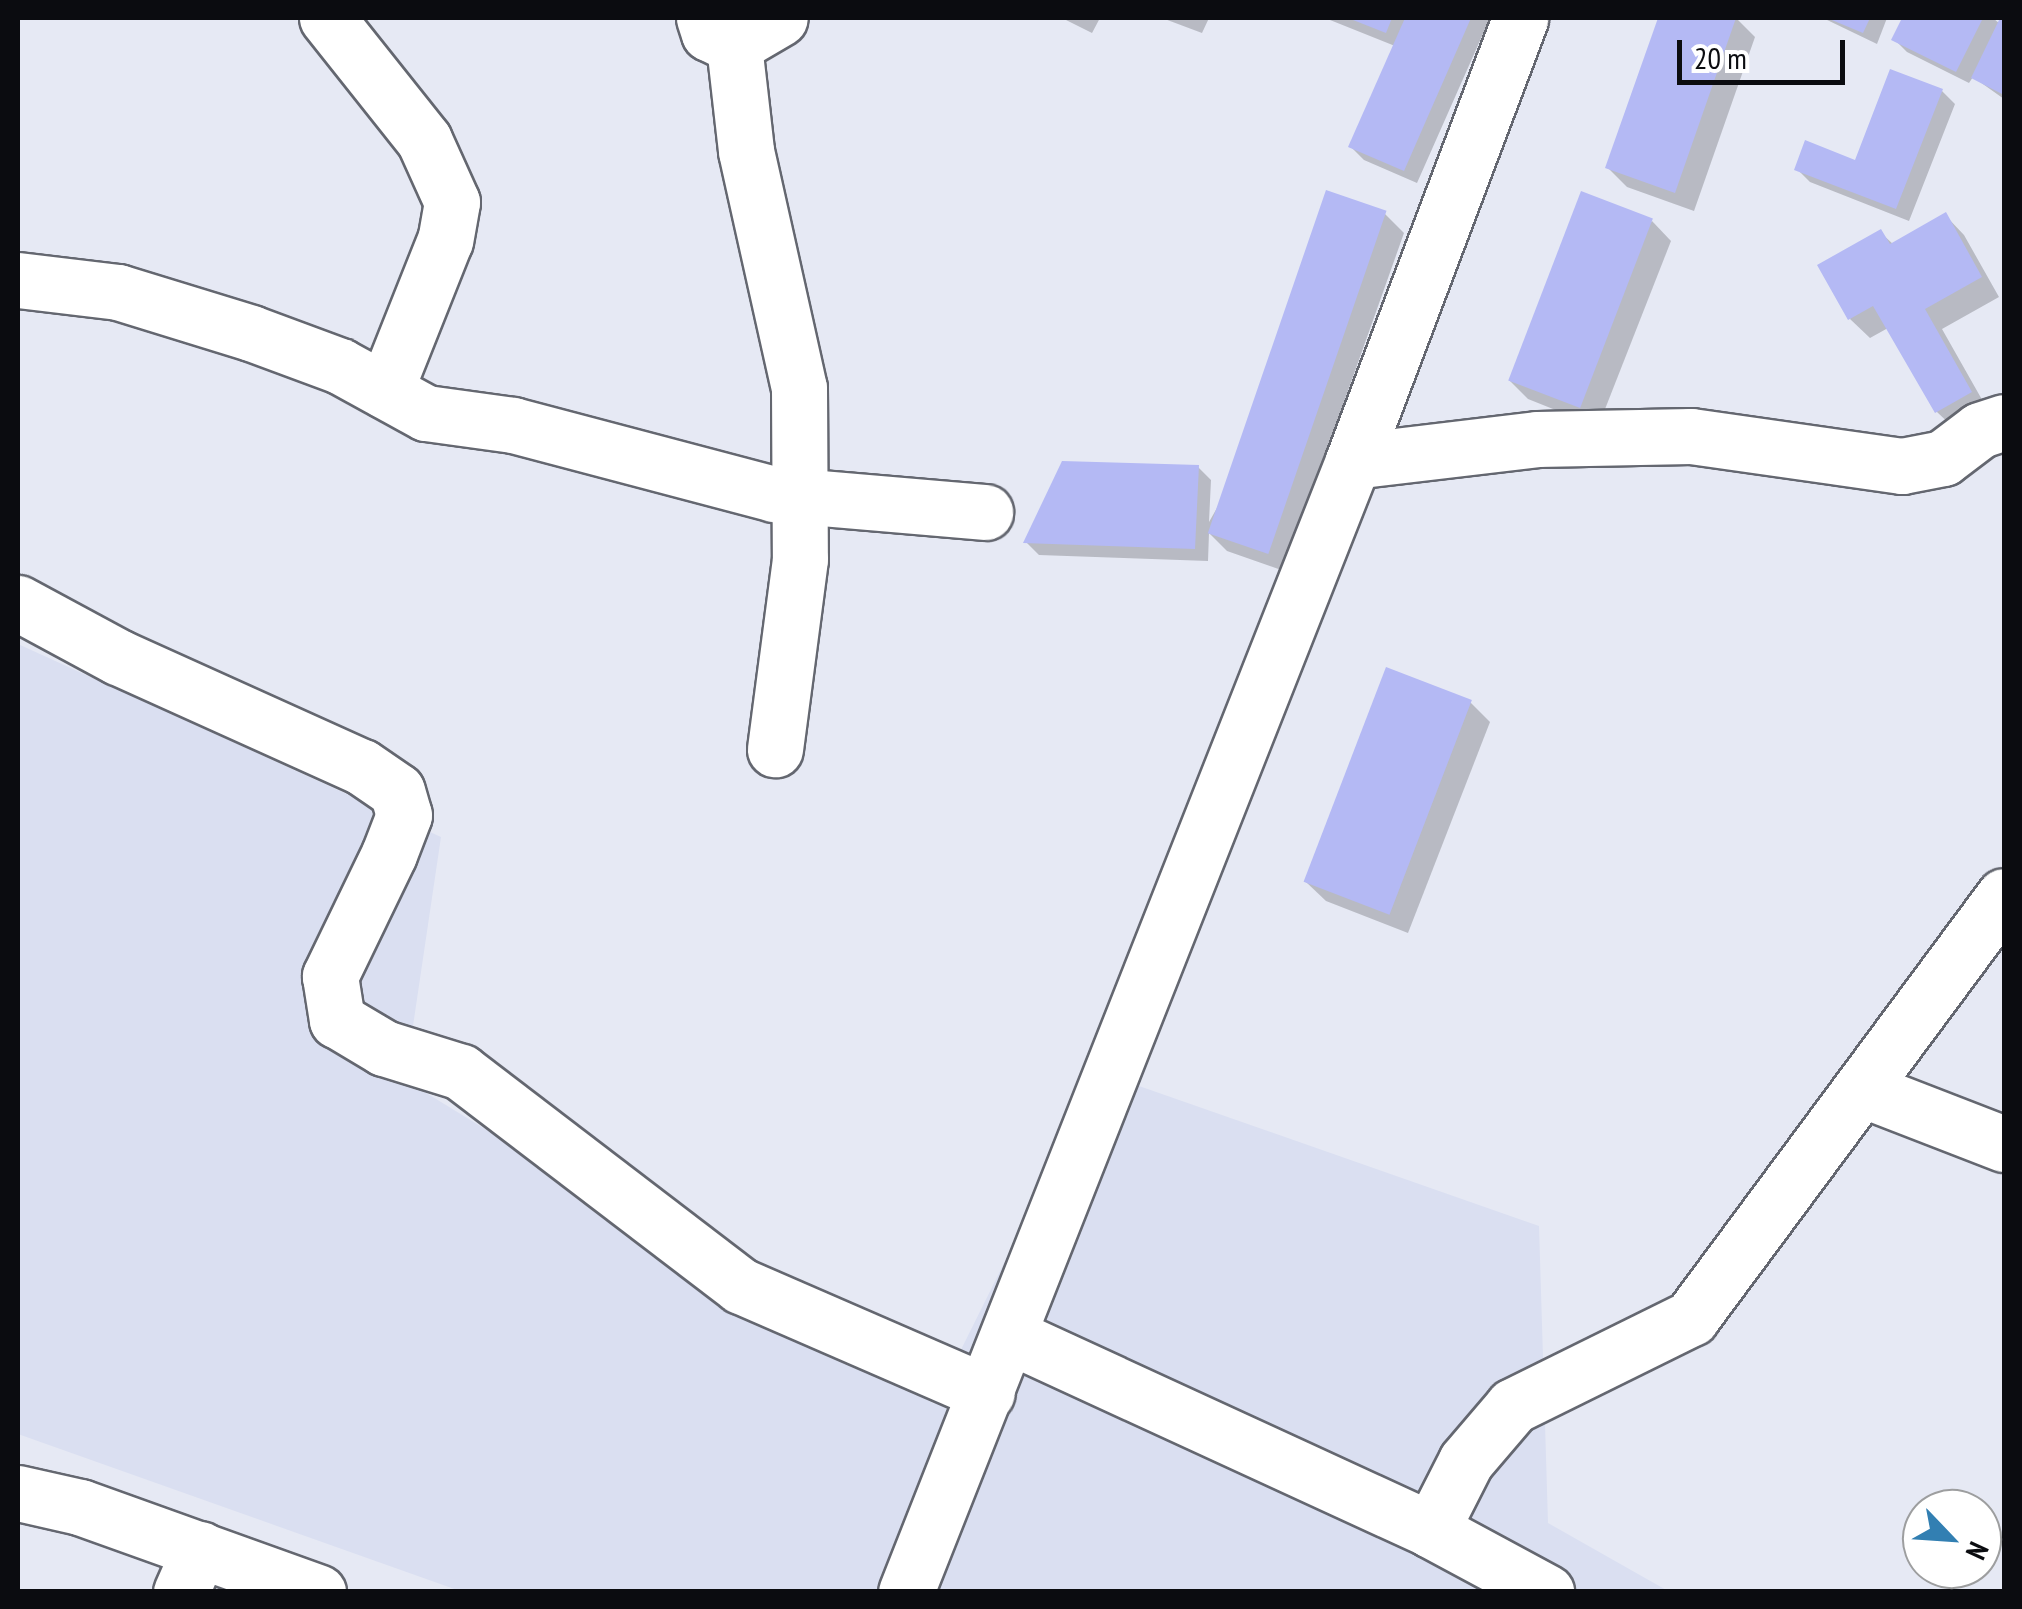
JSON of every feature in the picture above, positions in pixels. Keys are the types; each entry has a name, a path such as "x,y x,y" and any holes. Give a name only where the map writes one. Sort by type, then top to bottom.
{"street":[{"path":"327,18 424,140 452,202 445,240 385,390"},
{"path":"776,749 804,494 799,388 719,32 780,18"},
{"path":"906,1592 1010,1336 1206,823 1353,461 1520,18"},
{"path":"18,280 118,292 340,366 426,413 513,425 774,494 986,512"},
{"path":"1353,461 1538,439 1690,436 1902,466 1943,458 1980,430 2004,422"},
{"path":"18,604 118,657 362,767 398,792 404,816 390,854 330,976 336,1020 384,1048 461,1072 741,1286 987,1393"},
{"path":"1431,1530 1466,1461 1513,1406 1691,1318 2004,896"},
{"path":"1862,1089 2004,1144"},
{"path":"1010,1336 1431,1530 1546,1592"},
{"path":"18,1494 80,1507 190,1570 318,1592"}],"shaded area":[{"path":"18,644 441,837 405,1080 934,1404 1099,1072 1539,1226 1548,1523 1668,1591 460,1591 18,1434"}],"building":[{"path":"1348,18 1392,18 1386,33"},
{"path":"1405,18 1471,18 1404,171 1348,147"},
{"path":"1658,18 1736,18 1675,193 1605,168"},
{"path":"1827,18 1870,18 1863,33"},
{"path":"1902,18 1983,18 1956,72 1891,40"},
{"path":"2000,18 2004,18 2004,95 1971,78"},
{"path":"1890,69 1943,89 1896,209 1794,170 1805,140 1855,160"},
{"path":"1326,190 1387,211 1268,554 1208,533"},
{"path":"1581,191 1653,219 1580,408 1508,381"},
{"path":"1946,212 1982,277 1925,309 1972,392 1935,413 1873,306 1848,320 1817,265 1881,229 1890,244"},
{"path":"1062,461 1199,465 1195,549 1023,543"},
{"path":"1386,667 1472,700 1389,915 1304,882"}]}
